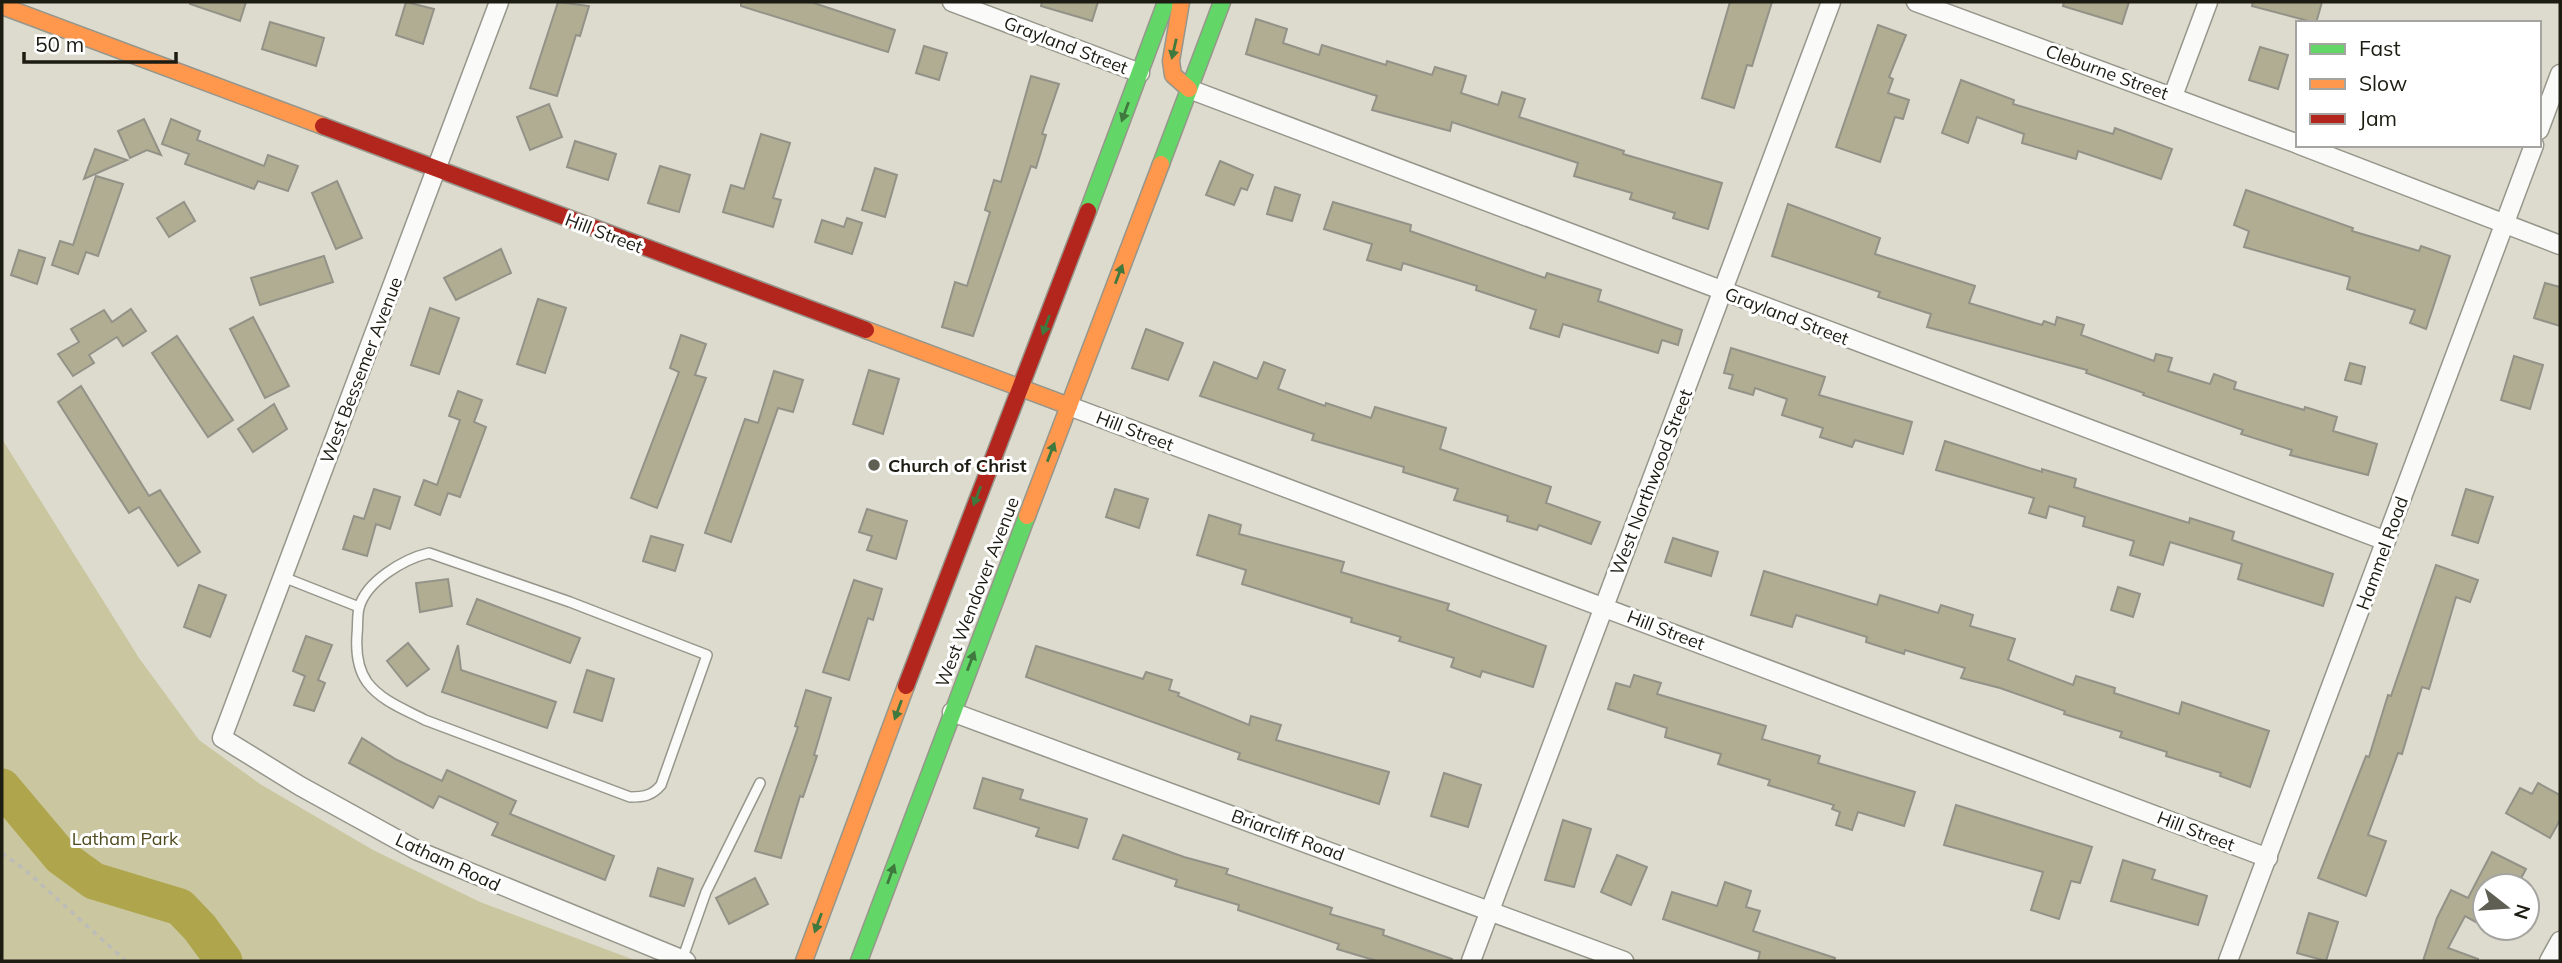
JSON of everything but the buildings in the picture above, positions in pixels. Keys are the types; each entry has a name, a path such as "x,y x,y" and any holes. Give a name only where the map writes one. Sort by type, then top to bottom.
{"main road":[{"name":"West Wendover Avenue","path":"804,961 980,487 1022,388 1166,2"},
{"path":"1181,2 1171,61 1172,75 1189,89"},
{"name":"West Wendover Avenue","path":"859,961 1222,2"},
{"name":"Hill Street","path":"2,6 1069,406"}],"street":[{"name":"West Bessemer Avenue","path":"222,738 499,2"},
{"name":"Grayland Street","path":"952,2 1140,73"},
{"name":"West Northwood Street","path":"1471,961 1831,2"},
{"name":"Cleburne Street","path":"1916,2 2296,144"},
{"path":"2173,96 2208,2"},
{"path":"2541,125 2560,74"},
{"name":"Grayland Street","path":"1189,89 2386,541"},
{"name":"Cleburne Street","path":"2304,147 2560,245"},
{"name":"Hammel Road","path":"2228,961 2532,147"},
{"name":"Hill Street","path":"1069,406 2268,858"},
{"name":"Briarcliff Road","path":"952,712 1490,909 1624,961"},
{"name":"Latham Road","path":"222,738 300,786 418,851 491,884 684,961"},
{"path":"2549,961 2560,941"}],"lane":[{"path":"429,553 570,602 706,655 661,785 655,792 643,797 630,797 425,720 394,705 367,682 361,668 357,646 359,607 367,594 392,570 413,557 429,553"},
{"path":"283,577 359,607"},
{"path":"684,961 706,892 760,783"}],"path":[{"path":"2,853 24,869 126,961"}],"green space":[{"name":"Latham Park","path":"2,439 139,658 199,740 260,784 373,850 480,902 637,961 2,961"}],"waterway":[{"path":"2,787 61,857 94,881 180,907 200,928 224,961"}],"traffic: fast":[{"path":"1088,211 1166,2"},
{"path":"1161,164 1222,2"},
{"path":"859,961 1027,516"}],"traffic: slow":[{"path":"1181,2 1171,61 1173,75 1189,89"},
{"path":"2,6 323,126"},
{"path":"1027,516 1161,164"},
{"path":"866,330 1069,406"},
{"path":"804,961 906,686"}],"traffic: jam":[{"path":"323,126 866,330"},
{"path":"906,686 1088,211"}],"place":[{"name":"Church of Christ","path":"874,465"}]}
